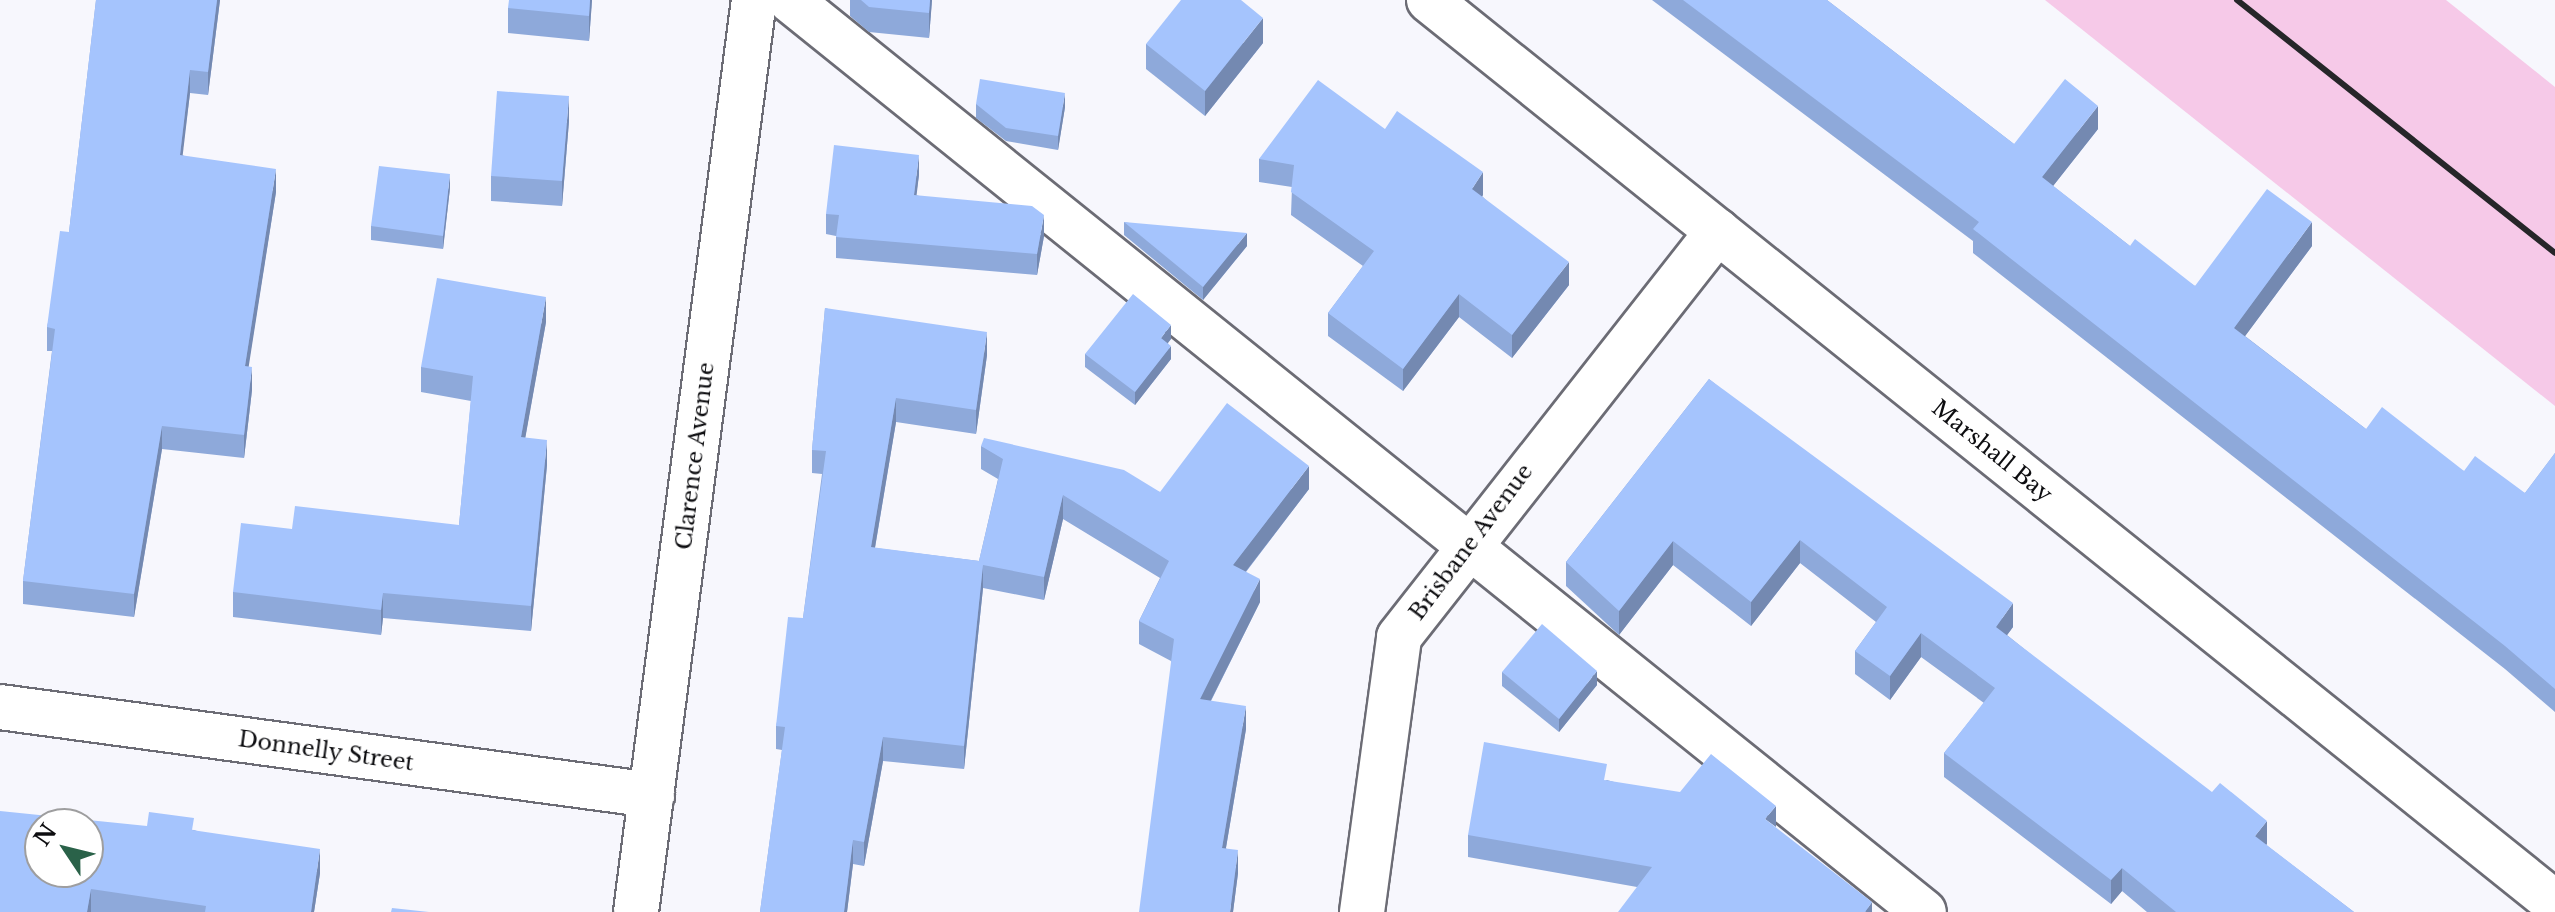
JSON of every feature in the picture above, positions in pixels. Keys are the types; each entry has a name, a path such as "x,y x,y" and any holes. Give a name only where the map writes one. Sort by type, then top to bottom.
{"street":[{"name":"Clarence Avenue","path":"636,912 754,0"},
{"path":"790,0 1465,546 1924,912"},
{"name":"Marshall Bay","path":"1429,0 2555,903"},
{"name":"Brisbane Avenue","path":"1362,912 1399,637 1465,546 1718,231"},
{"name":"Donnelly Street","path":"0,707 652,795"}],"shaded area":[{"path":"2045,0 2446,0 2555,87 2555,406"}],"building":[{"path":"96,0 217,0 208,72 190,70 180,155 276,169 245,366 252,367 244,435 162,426 134,594 23,581 55,329 47,327 60,231 69,232"},
{"path":"509,0 590,0 589,16 508,8"},
{"path":"861,0 930,0 929,13 869,7"},
{"path":"1181,0 1241,0 1263,18 1205,91 1146,44"},
{"path":"1683,0 1827,0 2014,144 2065,79 2098,106 2042,177 2130,246 2135,239 2195,286 2267,189 2312,222 2234,328 2366,429 2382,407 2464,471 2475,456 2525,493 2555,453 2555,689 2505,646 1973,229 1979,222"},
{"path":"980,79 1065,93 1058,136 1006,128 976,104"},
{"path":"1318,80 1385,129 1397,111 1483,172 1472,189 1569,262 1512,335 1459,294 1403,369 1328,313 1374,251 1291,192 1294,165 1259,159"},
{"path":"497,91 569,96 562,181 491,176"},
{"path":"834,145 919,155 914,195 1032,206 1044,215 1037,254 836,237 839,215 826,214"},
{"path":"379,166 450,174 443,236 371,226"},
{"path":"1124,222 1247,233 1203,287"},
{"path":"437,278 546,297 521,437 547,440 531,606 383,593 381,610 233,592 241,523 292,529 295,506 459,525 473,376 421,367"},
{"path":"1133,294 1171,325 1161,338 1171,346 1135,392 1085,354"},
{"path":"825,308 987,332 976,410 896,398 871,547 979,561 1003,459 981,446 984,438 1124,470 1160,492 1227,403 1309,466 1233,565 1260,579 1200,699 1246,706 1222,848 1238,850 1230,912 1139,912 1174,639 1139,621 1169,561 1063,495 1044,577 983,565 964,746 883,737 864,842 853,840 844,912 760,912 785,727 776,726 788,617 803,618 826,451 812,450"},
{"path":"1709,379 2013,603 1996,627 2212,792 2220,783 2267,821 2255,836 2354,912 2176,912 2122,868 2111,880 1944,753 1995,688 1921,633 1890,676 1855,651 1887,607 1800,540 1751,602 1673,541 1619,611 1566,562"},
{"path":"1542,624 1597,671 1559,719 1502,672"},
{"path":"1484,742 1607,764 1604,780 1680,792 1711,754 1776,806 1765,819 1872,902 1865,912 1618,912 1652,867 1468,835"},
{"path":"0,811 24,813 24,888 104,888 104,822 147,826 149,812 194,818 192,830 320,849 311,912 205,912 206,906 91,889 87,912 0,912"},
{"path":"392,908 429,912 391,912"}],"railway":[{"path":"2237,0 2555,253"}]}
